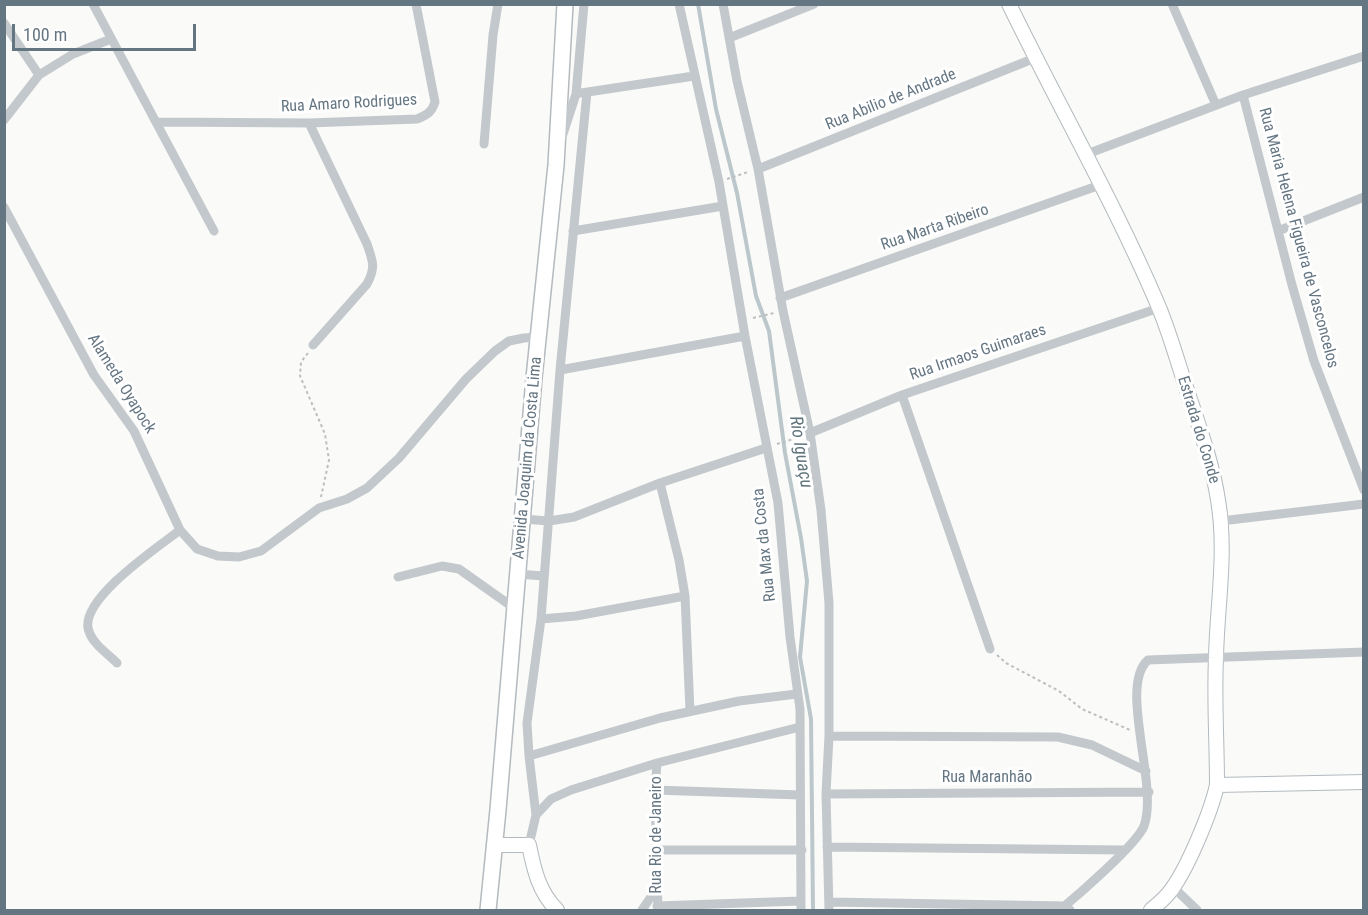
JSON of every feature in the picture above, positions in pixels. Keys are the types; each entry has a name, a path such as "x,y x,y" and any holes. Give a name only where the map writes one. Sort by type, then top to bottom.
{"main road":[{"name":"Avenida Joaquim da Costa Lima","path":"488,910 557,147 565,4"}],"street":[{"path":"93,4 214,231"},
{"name":"Rua Amaro Rodrigues","path":"157,122 309,123 426,116 433,110 435,102 416,4"},
{"path":"484,144 493,35 498,4"},
{"path":"557,147 576,94 584,4"},
{"name":"Rua Max da Costa","path":"679,4 723,206 745,336 769,447 778,503 800,727 801,906"},
{"path":"723,4 807,434 827,561 829,736 826,794 829,906 1065,909 1143,828 1149,792 1137,691 1141,668 1148,660 1364,652"},
{"path":"729,38 814,4"},
{"name":"Estrada do Conde","path":"1009,4 1035,58 1087,154 1159,308 1210,458 1221,521 1222,576 1216,658 1217,785 1214,799 1196,844 1173,887 1151,910"},
{"path":"1172,4 1216,105"},
{"path":"4,23 39,75"},
{"path":"4,120 39,75 73,54 111,39"},
{"path":"1087,154 1243,95 1364,56"},
{"name":"Rua Abilio de Andrade","path":"755,170 1035,58"},
{"path":"576,94 694,76"},
{"path":"557,910 548,902 536,877 529,845 536,815 527,723 541,619 560,370 587,92"},
{"name":"Rua Maria Helena Figueira de Vasconcelos","path":"1243,95 1314,362 1364,490"},
{"path":"309,123 367,244 374,264 373,273 367,284 313,345"},
{"name":"Rua Marta Ribeiro","path":"780,298 1100,185"},
{"path":"1278,231 1364,197"},
{"path":"573,231 723,206"},
{"name":"Alameda Oyapock","path":"4,207 94,375 134,431 180,530 197,549 218,556 239,557 261,551 319,508 347,499 368,488 399,459 466,379 495,351 509,341 539,337"},
{"name":"Rua Irmaos Guimaraes","path":"807,434 902,394 1159,308"},
{"path":"560,370 745,336"},
{"path":"902,394 990,649"},
{"path":"523,519 549,521 574,517 660,483 769,447"},
{"path":"660,483 679,560 685,596 690,711"},
{"path":"1221,521 1364,504"},
{"path":"117,663 97,645 88,629 89,614 95,602 124,574 180,530"},
{"path":"398,577 442,566 459,569 514,608"},
{"path":"518,574 544,576"},
{"path":"541,619 576,616 685,596"},
{"path":"529,756 690,711 739,701 797,694"},
{"path":"536,815 551,799 571,790 657,763 800,727"},
{"path":"829,736 1058,736 1092,745 1146,771"},
{"name":"Rua Rio de Janeiro","path":"657,763 655,789 658,908 801,906"},
{"path":"1217,785 1364,782"},
{"path":"655,789 800,795"},
{"name":"Rua Maranhão","path":"826,794 1149,792"},
{"path":"494,845 529,845"},
{"path":"827,847 1125,849"},
{"path":"656,850 802,850"},
{"path":"1173,887 1198,910"},
{"path":"642,910 657,888"}],"path":[{"path":"725,180 755,170"},
{"path":"748,319 777,313"},
{"path":"313,345 301,362 300,376 325,434 329,459 319,508"},
{"path":"769,447 807,434"},
{"path":"990,649 1006,663 1059,691 1082,709 1141,735"}],"waterway":[{"name":"Rio Iguaçu","path":"698,4 716,109 737,193 756,296 769,331 785,453 807,581 800,657 811,719 813,910"}]}
